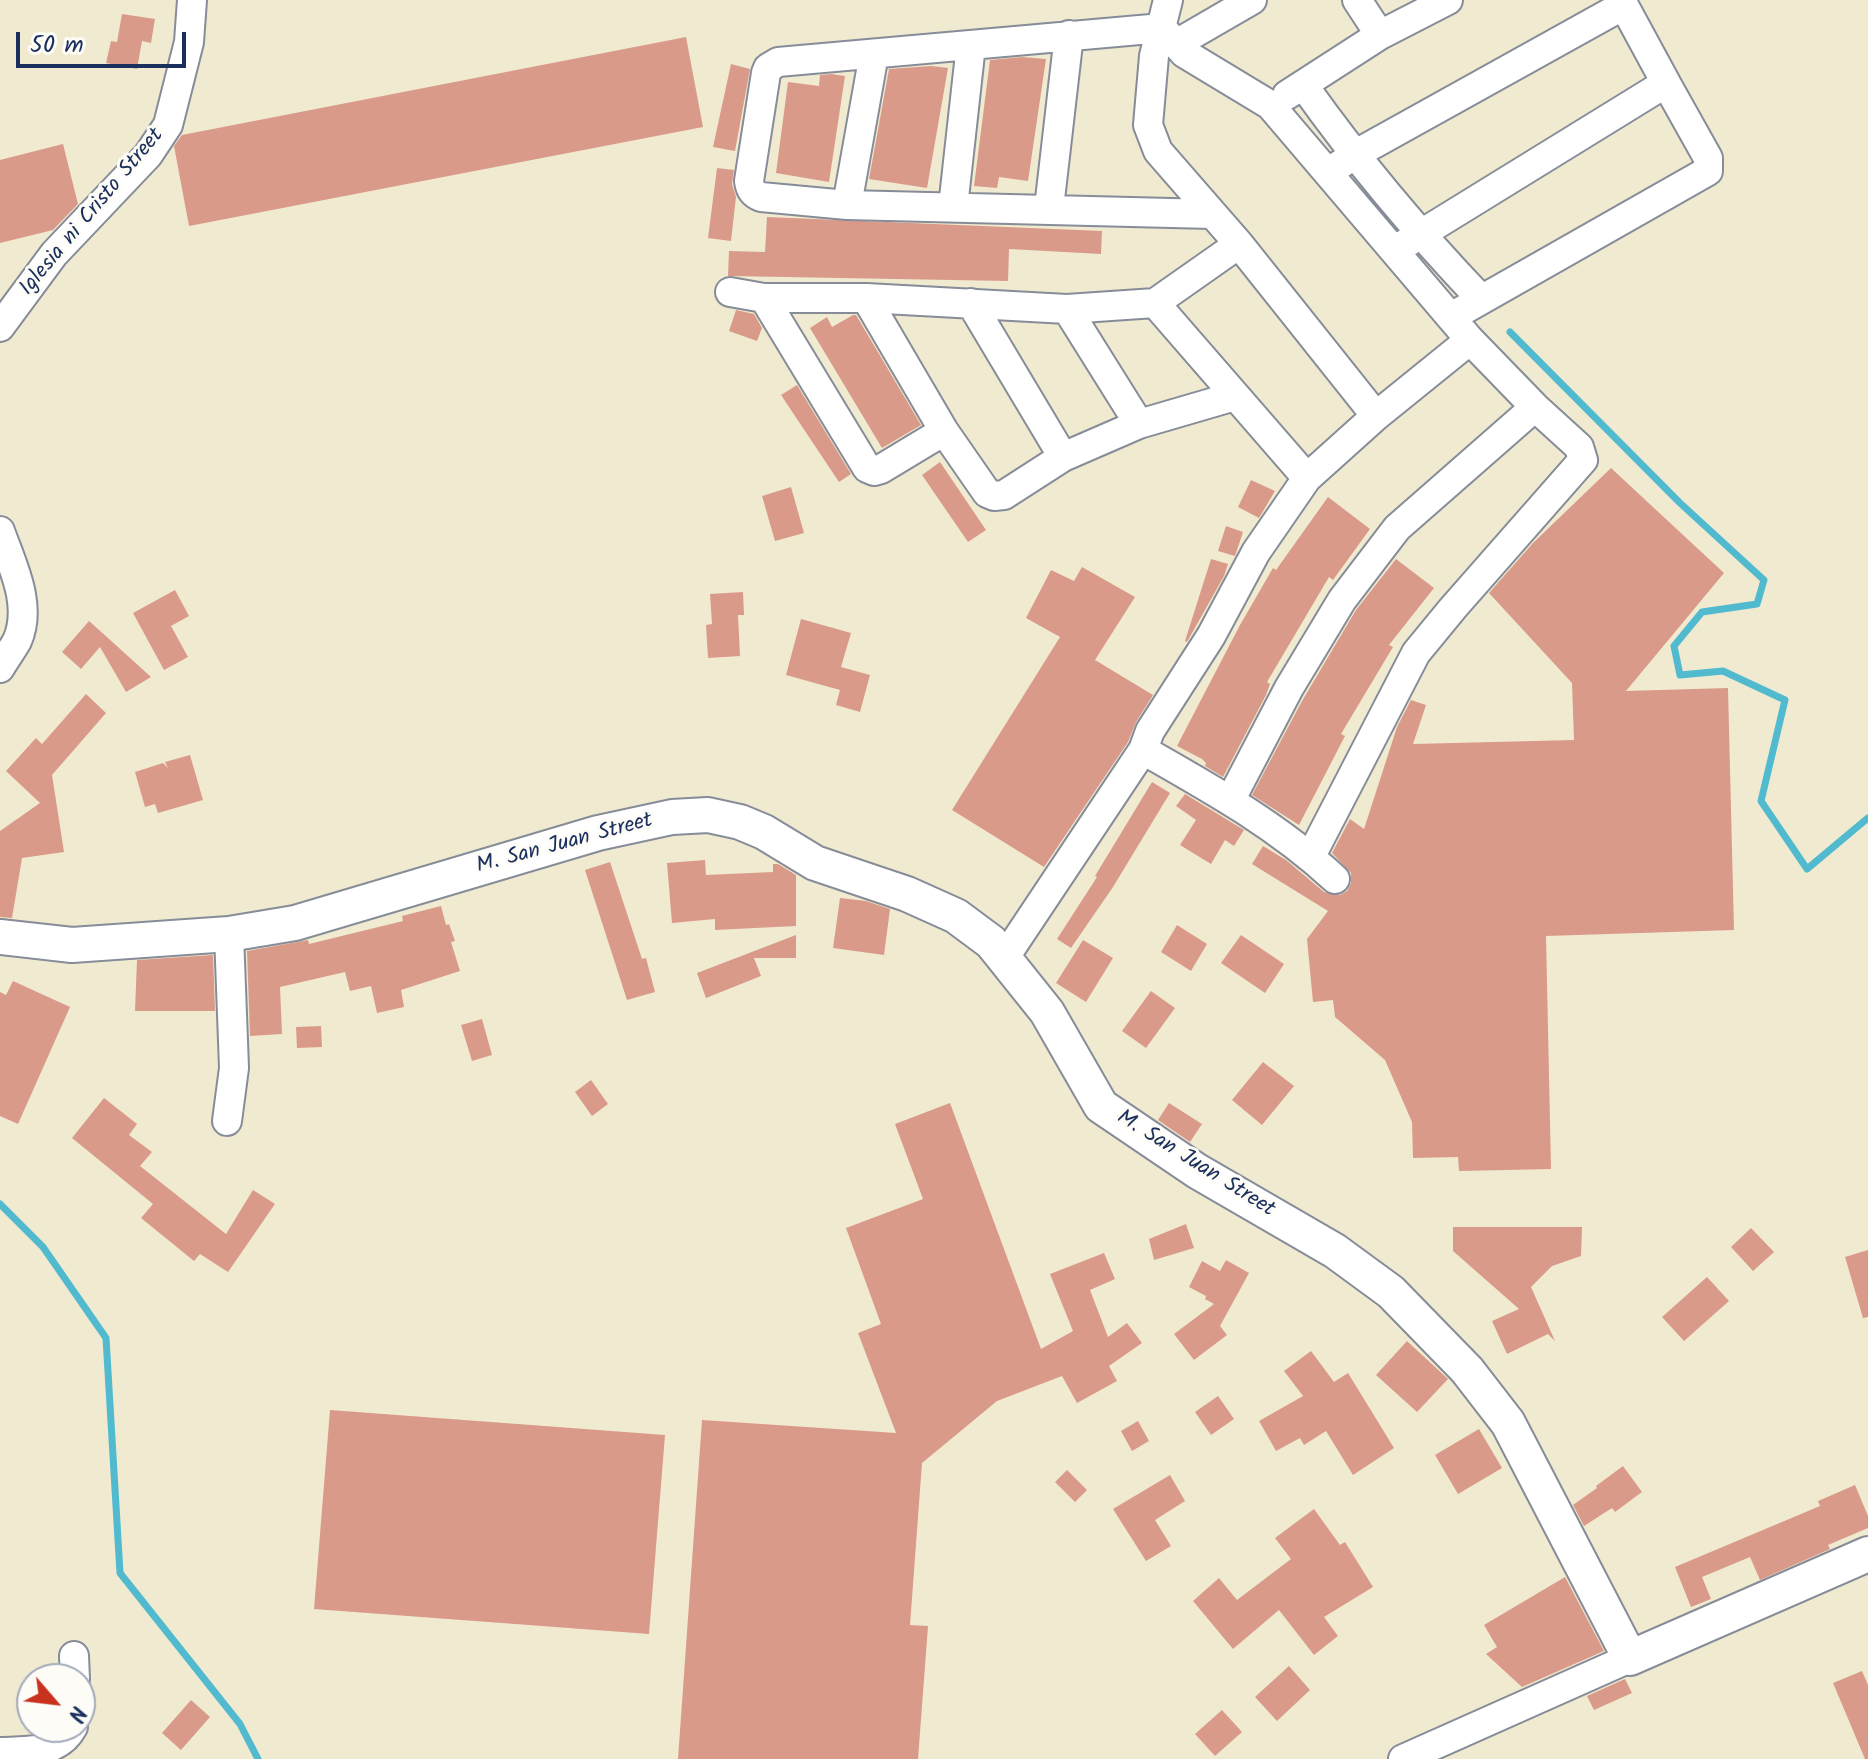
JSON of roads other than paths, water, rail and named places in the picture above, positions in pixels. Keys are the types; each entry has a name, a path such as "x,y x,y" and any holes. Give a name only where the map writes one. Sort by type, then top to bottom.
{"street":[{"name":"Iglesia ni Cristo Street","path":"0,327 54,254 148,155 168,125 189,42 192,0"},
{"path":"1168,0 1169,36 1154,56 1148,125 1158,151 1239,244 1376,416"},
{"path":"1212,214 847,205 761,197 750,188 766,73 772,64 778,62 1069,35 1169,36 1252,0"},
{"path":"1357,0 1380,35"},
{"path":"1270,105 1380,35 1448,0"},
{"path":"1329,172 1622,2 1708,158 1708,171 1451,317"},
{"path":"1049,208 1069,35"},
{"path":"1169,36 1184,53 1217,76 1270,105 1470,340 1579,447 1583,460 1416,653 1311,856"},
{"path":"953,207 971,45"},
{"path":"847,205 874,54"},
{"path":"1395,250 1666,83"},
{"path":"1304,86 1354,155 1420,236 1481,299"},
{"path":"730,292 764,298 866,298 1067,309 1155,303 1239,244"},
{"path":"764,298 867,468 874,471 881,469 944,431"},
{"path":"866,298 944,431 987,493 994,496 1004,495 1063,457 1139,424 1235,396"},
{"path":"971,303 1063,457"},
{"path":"1155,303 1307,478"},
{"path":"1067,309 1139,424"},
{"path":"1005,957 1143,750 1150,731 1211,636 1256,552 1307,478 1376,416 1470,340"},
{"path":"1231,799 1289,688 1342,600 1397,528 1535,407"},
{"path":"0,531 21,590 23,614 18,639 0,668"},
{"path":"1143,750 1231,799 1311,856 1335,879"},
{"name":"M. San Juan Street","path":"0,937 72,945 229,934 295,923 598,833 672,817 708,815 740,822 764,832 815,863 907,894 956,916 991,942 1005,957 1047,1012 1101,1106 1197,1171 1346,1259 1391,1292 1467,1370 1508,1423 1630,1658"},
{"path":"227,1121 234,1068 229,934"},
{"path":"1403,1759 1868,1554"},
{"path":"0,1752 53,1748 60,1743"}],"waterway":[{"path":"1510,332 1680,503 1764,580 1757,604 1702,612 1674,646 1680,675 1723,671 1785,700 1761,801 1807,869 1868,818"},
{"path":"0,1204 43,1247 106,1338 120,1573 240,1724 258,1759"}]}
